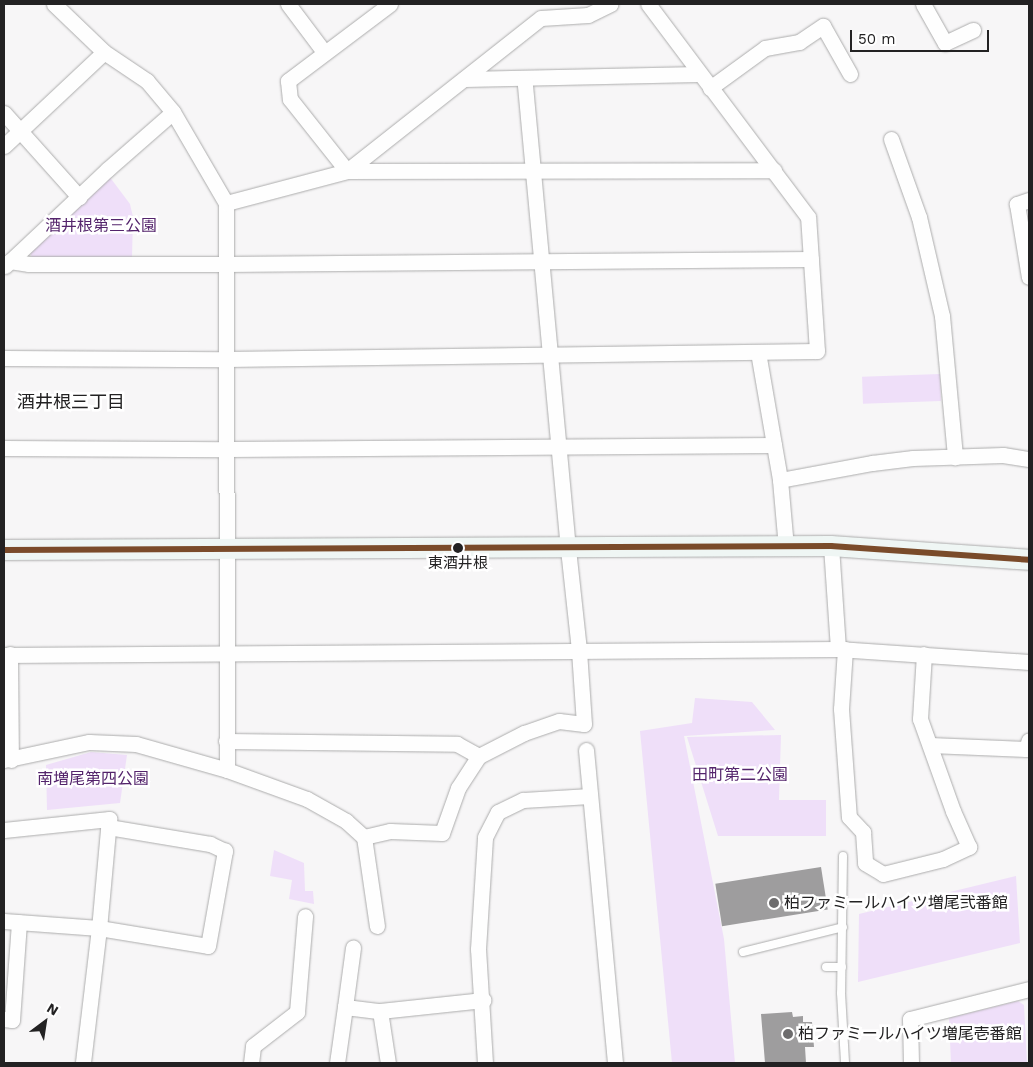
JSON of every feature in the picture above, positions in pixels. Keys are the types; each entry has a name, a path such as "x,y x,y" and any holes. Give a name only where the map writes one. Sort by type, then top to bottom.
{"street":[{"path":"54,4 104,52 147,81 173,112 226,203 228,449 226,548 227,770"},
{"path":"288,4 324,52"},
{"path":"347,171 290,98 288,81 390,4"},
{"path":"347,171 541,18 588,15 611,4"},
{"path":"4,358 226,359 817,351 808,217 648,4"},
{"path":"922,4 945,43 973,30"},
{"path":"710,88 765,48 799,42 823,26 850,74"},
{"path":"4,146 104,52"},
{"path":"464,78 524,79 699,74"},
{"path":"364,837 390,831 442,832 458,788 479,756 524,733 559,721 584,724 579,650 524,79"},
{"path":"7,264 173,112"},
{"path":"4,113 79,197"},
{"path":"891,140 919,217 942,316 955,457"},
{"path":"226,203 347,171 774,170"},
{"path":"1029,200 1017,204 1029,277"},
{"path":"7,264 811,259"},
{"path":"758,352 780,480 786,547"},
{"path":"4,448 228,449 774,445"},
{"path":"780,480 872,463 913,458 1004,455 1029,459"},
{"path":"4,550 226,548 568,549 831,546 1029,560"},
{"path":"831,546 842,649 841,709 850,817 863,832 865,863 883,874 943,859 969,847 953,811 920,719 924,654"},
{"path":"377,926 364,837 346,822 306,799 227,770 136,744 89,742 7,760 7,655 842,649 1029,662"},
{"path":"930,745 1026,749 1029,740"},
{"path":"226,742 457,744 479,756"},
{"path":"586,750 615,1063"},
{"path":"486,1063 478,949 485,836 498,812 523,800 590,796"},
{"path":"4,830 109,819 99,928 83,1063"},
{"path":"4,921 99,928 208,946 225,851 210,844 108,827"},
{"path":"252,1063 254,1046 297,1012 306,916"},
{"path":"4,1019 12,1020 19,922"},
{"path":"337,1063 353,948"},
{"path":"911,1063 910,1019 1029,989"},
{"path":"345,1007 380,1011 483,1000"},
{"path":"380,1011 388,1063"}],"lane":[{"path":"843,856 841,993 845,1063"},
{"path":"743,952 843,927"},
{"path":"826,968 842,967"}],"green space":[{"name":"酒井根第三公園","path":"109,176 130,204 133,217 132,257 32,258 29,250"},
{"path":"940,374 941,401 863,404 862,377"},
{"path":"695,698 752,702 775,730 684,736 724,939 735,1063 672,1063 640,731 692,723"},
{"name":"田町第二公園","path":"781,735 779,800 826,800 826,836 718,836 687,737"},
{"name":"南増尾第四公園","path":"91,752 127,755 120,803 47,810 46,765"},
{"path":"274,850 304,863 305,891 313,891 314,904 289,899 292,880 270,876"},
{"path":"1016,876 1020,943 858,982 859,914"},
{"path":"1018,1001 1024,1005 1027,1063 951,1063 949,1018"}],"building":[{"name":"柏ファミールハイツ増尾弐番館","path":"821,867 828,909 722,926 715,884"},
{"name":"柏ファミールハイツ増尾壱番館","path":"792,1012 793,1017 803,1016 803,1022 812,1022 814,1047 805,1047 806,1063 765,1063 761,1014"}],"transit line":[{"path":"4,550 831,546 1029,560"}],"place":[{"name":"東酒井根","path":"458,548"},
{"name":"柏ファミールハイツ増尾弐番館","path":"774,903"},
{"name":"柏ファミールハイツ増尾壱番館","path":"788,1034"}],"district":[{"name":"酒井根三丁目","path":"71,402"}]}
